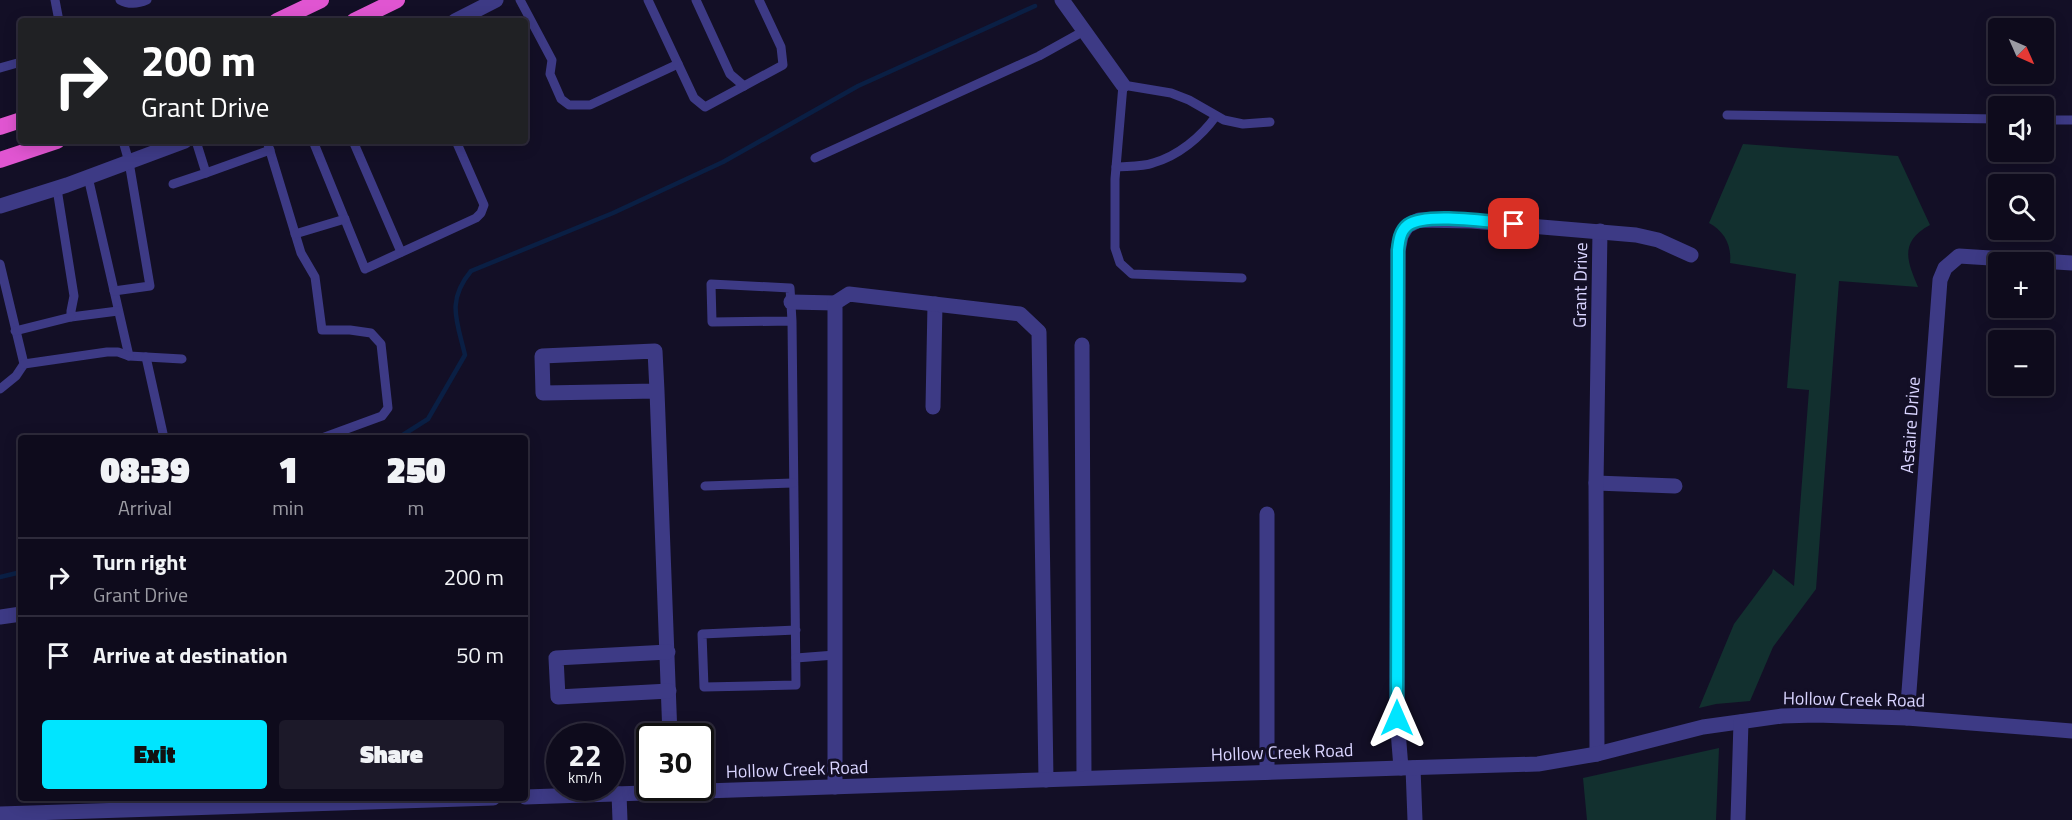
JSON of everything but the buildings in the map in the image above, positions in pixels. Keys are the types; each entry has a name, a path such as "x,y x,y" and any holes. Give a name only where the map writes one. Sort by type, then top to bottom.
{"highway":[{"path":"282,18 301,5 321,0"},
{"path":"360,18 397,0"},
{"path":"0,127 18,121"},
{"path":"0,160 48,144"}],"street":[{"path":"461,18 496,0"},
{"path":"1062,0 1123,85"},
{"path":"0,206 57,189 177,144"},
{"name":"Grant Drive","path":"1415,820 1397,718 1398,250 1401,236 1407,226 1419,220 1434,219 1600,231 1596,483 1597,754"},
{"path":"1600,231 1658,240 1691,255"},
{"name":"Astaire Drive","path":"1907,718 1940,280 1945,268 1959,256 2072,263"},
{"path":"791,302 835,303 849,294 1020,314 1039,332 1046,780"},
{"path":"835,303 836,787"},
{"path":"933,407 935,304"},
{"path":"1082,345 1084,778"},
{"path":"657,391 543,393 542,356 655,351 657,391 668,652 670,723"},
{"path":"1596,483 1675,486"},
{"path":"1267,514 1267,772"},
{"path":"0,617 18,614"},
{"path":"668,652 556,658 558,697 669,691"},
{"name":"Hollow Creek Road","path":"714,789 1527,765 1597,754 1703,727 1793,716 1907,718 2072,731"},
{"path":"1738,820 1741,722"},
{"name":"Hollow Creek Road","path":"528,797 546,796"},
{"path":"0,814 92,804 271,801"},
{"path":"619,801 620,820"}],"lane":[{"path":"55,0 58,18"},
{"path":"120,0 126,3 141,3 147,0"},
{"path":"520,0 552,60 550,74 561,99 569,105 590,105 678,64"},
{"path":"648,0 694,98 705,107 783,65 782,47 759,0"},
{"path":"696,0 730,74 744,86"},
{"path":"815,158 1040,56 1084,31"},
{"path":"0,68 18,63"},
{"path":"1242,278 1132,274 1120,263 1115,248 1116,167 1123,85 1171,93 1189,100 1216,116 1243,124 1270,122"},
{"path":"1727,115 1988,120"},
{"path":"1116,167 1152,164 1180,151 1207,129 1216,116"},
{"path":"2054,120 2072,120"},
{"path":"114,291 150,286 124,144"},
{"path":"197,144 206,173"},
{"path":"314,144 365,268 476,218 480,213 484,205 457,144"},
{"path":"354,144 401,252"},
{"path":"173,184 206,173 269,145 301,252 315,277 322,330 371,333 381,344 388,408 382,416 330,435"},
{"path":"88,177 129,356"},
{"path":"57,189 74,296 70,311 71,317"},
{"path":"295,234 345,219"},
{"path":"0,264 24,364"},
{"path":"792,321 712,322 711,284 790,288 792,321 793,483 796,630 796,685 704,687 702,634 796,630"},
{"path":"15,332 71,317 118,311"},
{"path":"0,389 16,376 24,364 107,352 118,352 129,356 182,359"},
{"path":"146,357 163,435"},
{"path":"705,486 793,483"},
{"path":"796,658 835,655"}],"green space":[{"path":"1743,144 1898,156 1930,225 1914,238 1908,253 1918,287 1839,281 1816,589 1773,647 1750,701 1699,708 1734,624 1773,569 1794,586 1809,390 1787,388 1796,274 1730,263 1730,250 1726,239 1709,223"},
{"path":"1719,748 1716,820 1587,820 1583,778"}],"waterway":[{"path":"403,435 428,419 465,355 457,321 456,302 458,292 471,271 613,213 723,162 858,86 1035,6"},
{"path":"0,577 18,573"}],"route":[{"path":"1397,718 1398,250 1401,236 1407,226 1419,220 1514,224"}]}
